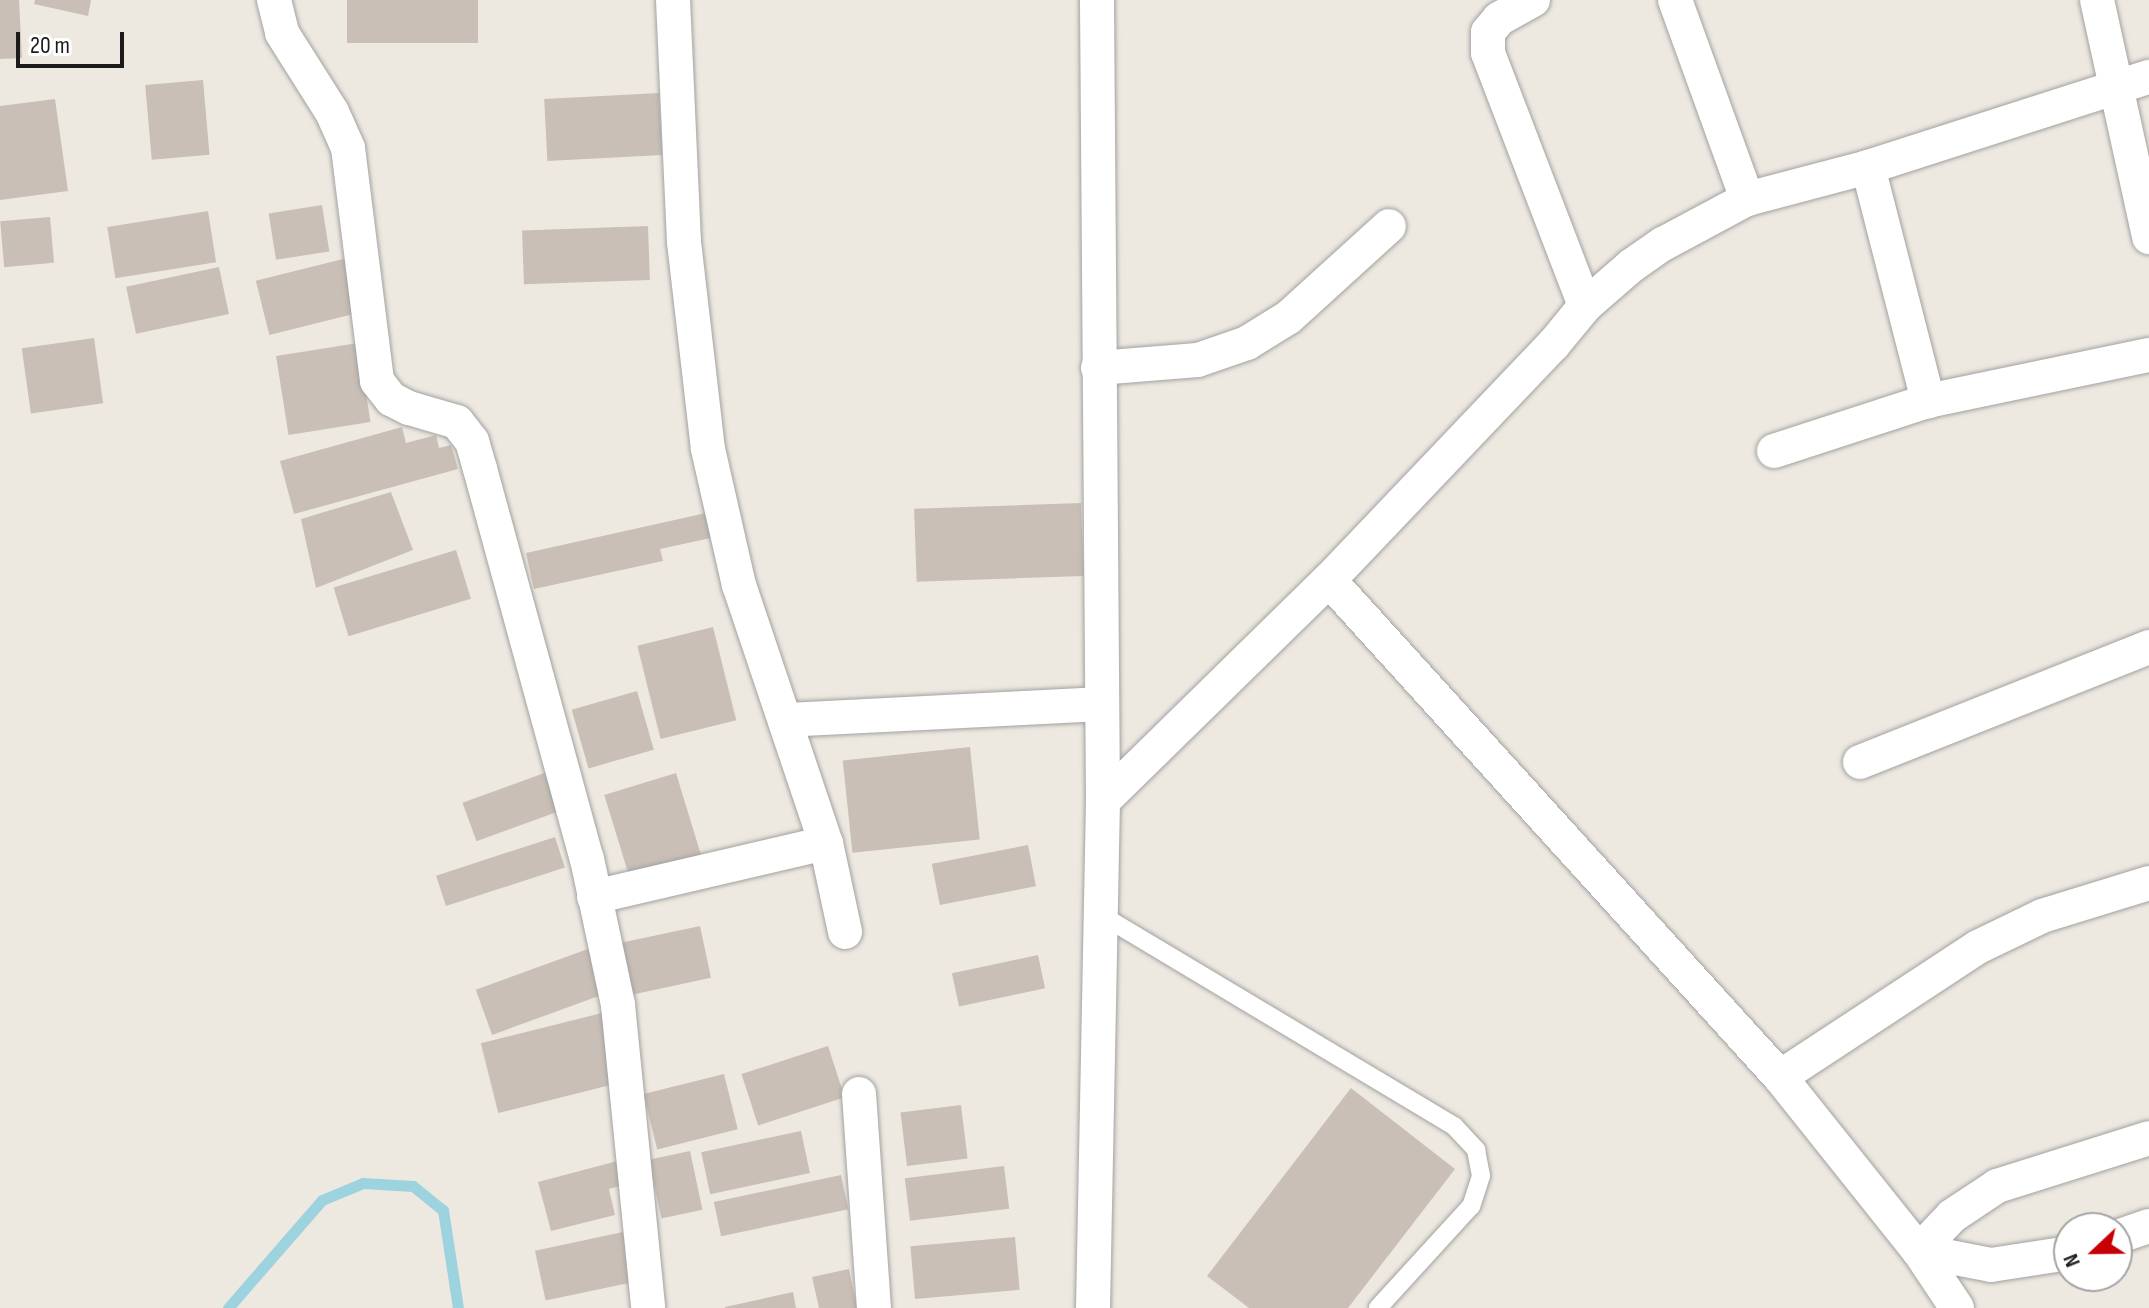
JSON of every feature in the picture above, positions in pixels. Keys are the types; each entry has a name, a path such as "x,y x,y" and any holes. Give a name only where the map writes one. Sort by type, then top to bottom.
{"street":[{"path":"274,0 282,33 332,112 348,148 377,381 391,399 409,408 457,422 472,441 594,897 618,1005 648,1308"},
{"path":"673,0 684,242 708,449 739,585 826,843 845,932"},
{"path":"1093,1308 1098,913 1103,801 1097,0"},
{"path":"1533,0 1499,19 1488,32 1488,53 1585,306"},
{"path":"1675,0 1747,199"},
{"path":"2097,0 2149,237"},
{"path":"1103,801 1329,580 1553,345 1585,306 1631,266 1663,244 1747,199 1868,167 2149,77"},
{"path":"1868,167 1928,401"},
{"path":"1098,368 1198,360 1247,343 1289,317 1389,226"},
{"path":"1774,451 1928,401 2149,355"},
{"path":"1329,580 1780,1077 1919,1251 1957,1308"},
{"path":"1860,762 2149,647"},
{"path":"785,720 1101,704"},
{"path":"594,897 826,843"},
{"path":"1780,1077 1978,947 2042,916 2149,883"},
{"path":"859,1094 874,1308"},
{"path":"1919,1251 1952,1216 1997,1186 2149,1138"},
{"path":"1919,1251 1991,1265 2053,1255"}],"lane":[{"path":"1098,913 1454,1126 1476,1150 1481,1176 1471,1206 1378,1308"}],"building":[{"path":"0,0 19,0 22,58 0,59"},
{"path":"35,0 91,0 88,16 34,4"},
{"path":"347,0 478,0 478,43 347,43"},
{"path":"203,80 210,155 152,160 145,85"},
{"path":"659,93 662,155 547,161 544,99"},
{"path":"55,99 68,191 0,200 0,106"},
{"path":"322,205 329,251 276,260 269,213"},
{"path":"208,211 216,262 115,278 107,227"},
{"path":"50,217 54,263 4,267 0,221"},
{"path":"648,226 650,280 524,284 522,230"},
{"path":"347,258 361,312 269,335 256,281"},
{"path":"219,267 229,314 136,334 126,287"},
{"path":"94,338 103,403 31,414 22,348"},
{"path":"358,343 371,422 289,435 276,356"},
{"path":"402,427 406,443 436,435 439,448 451,445 458,469 294,514 280,461"},
{"path":"391,492 413,550 316,588 301,519"},
{"path":"1081,503 1084,576 917,582 914,509"},
{"path":"715,511 720,536 660,549 663,561 534,589 526,553"},
{"path":"456,550 471,599 349,636 334,587"},
{"path":"713,627 736,720 661,739 637,646"},
{"path":"637,691 654,750 588,768 572,710"},
{"path":"970,747 980,839 852,853 843,760"},
{"path":"547,772 561,811 476,841 462,803"},
{"path":"676,773 702,857 630,879 604,795"},
{"path":"555,837 565,867 446,906 436,876"},
{"path":"1028,845 1036,886 940,905 932,864"},
{"path":"700,926 711,978 631,995 620,943"},
{"path":"596,946 612,991 492,1035 476,990"},
{"path":"1038,955 1045,988 959,1007 952,973"},
{"path":"606,1012 623,1082 498,1113 481,1043"},
{"path":"828,1046 845,1097 758,1125 741,1074"},
{"path":"724,1074 738,1129 657,1149 643,1094"},
{"path":"1351,1088 1455,1169 1348,1308 1249,1308 1207,1276"},
{"path":"961,1105 968,1159 907,1166 900,1112"},
{"path":"801,1131 810,1173 710,1194 701,1152"},
{"path":"690,1151 702,1210 661,1218 649,1160"},
{"path":"625,1159 632,1183 609,1189 615,1215 551,1231 538,1182"},
{"path":"1004,1166 1009,1209 910,1221 905,1178"},
{"path":"841,1175 848,1209 721,1236 714,1202"},
{"path":"623,1232 634,1282 546,1301 535,1251"},
{"path":"1015,1237 1020,1290 915,1299 910,1246"},
{"path":"849,1269 857,1308 819,1308 812,1277"},
{"path":"793,1292 796,1308 725,1308 725,1307"}],"waterway":[{"path":"228,1308 322,1200 363,1183 413,1186 443,1210 458,1308"}]}
